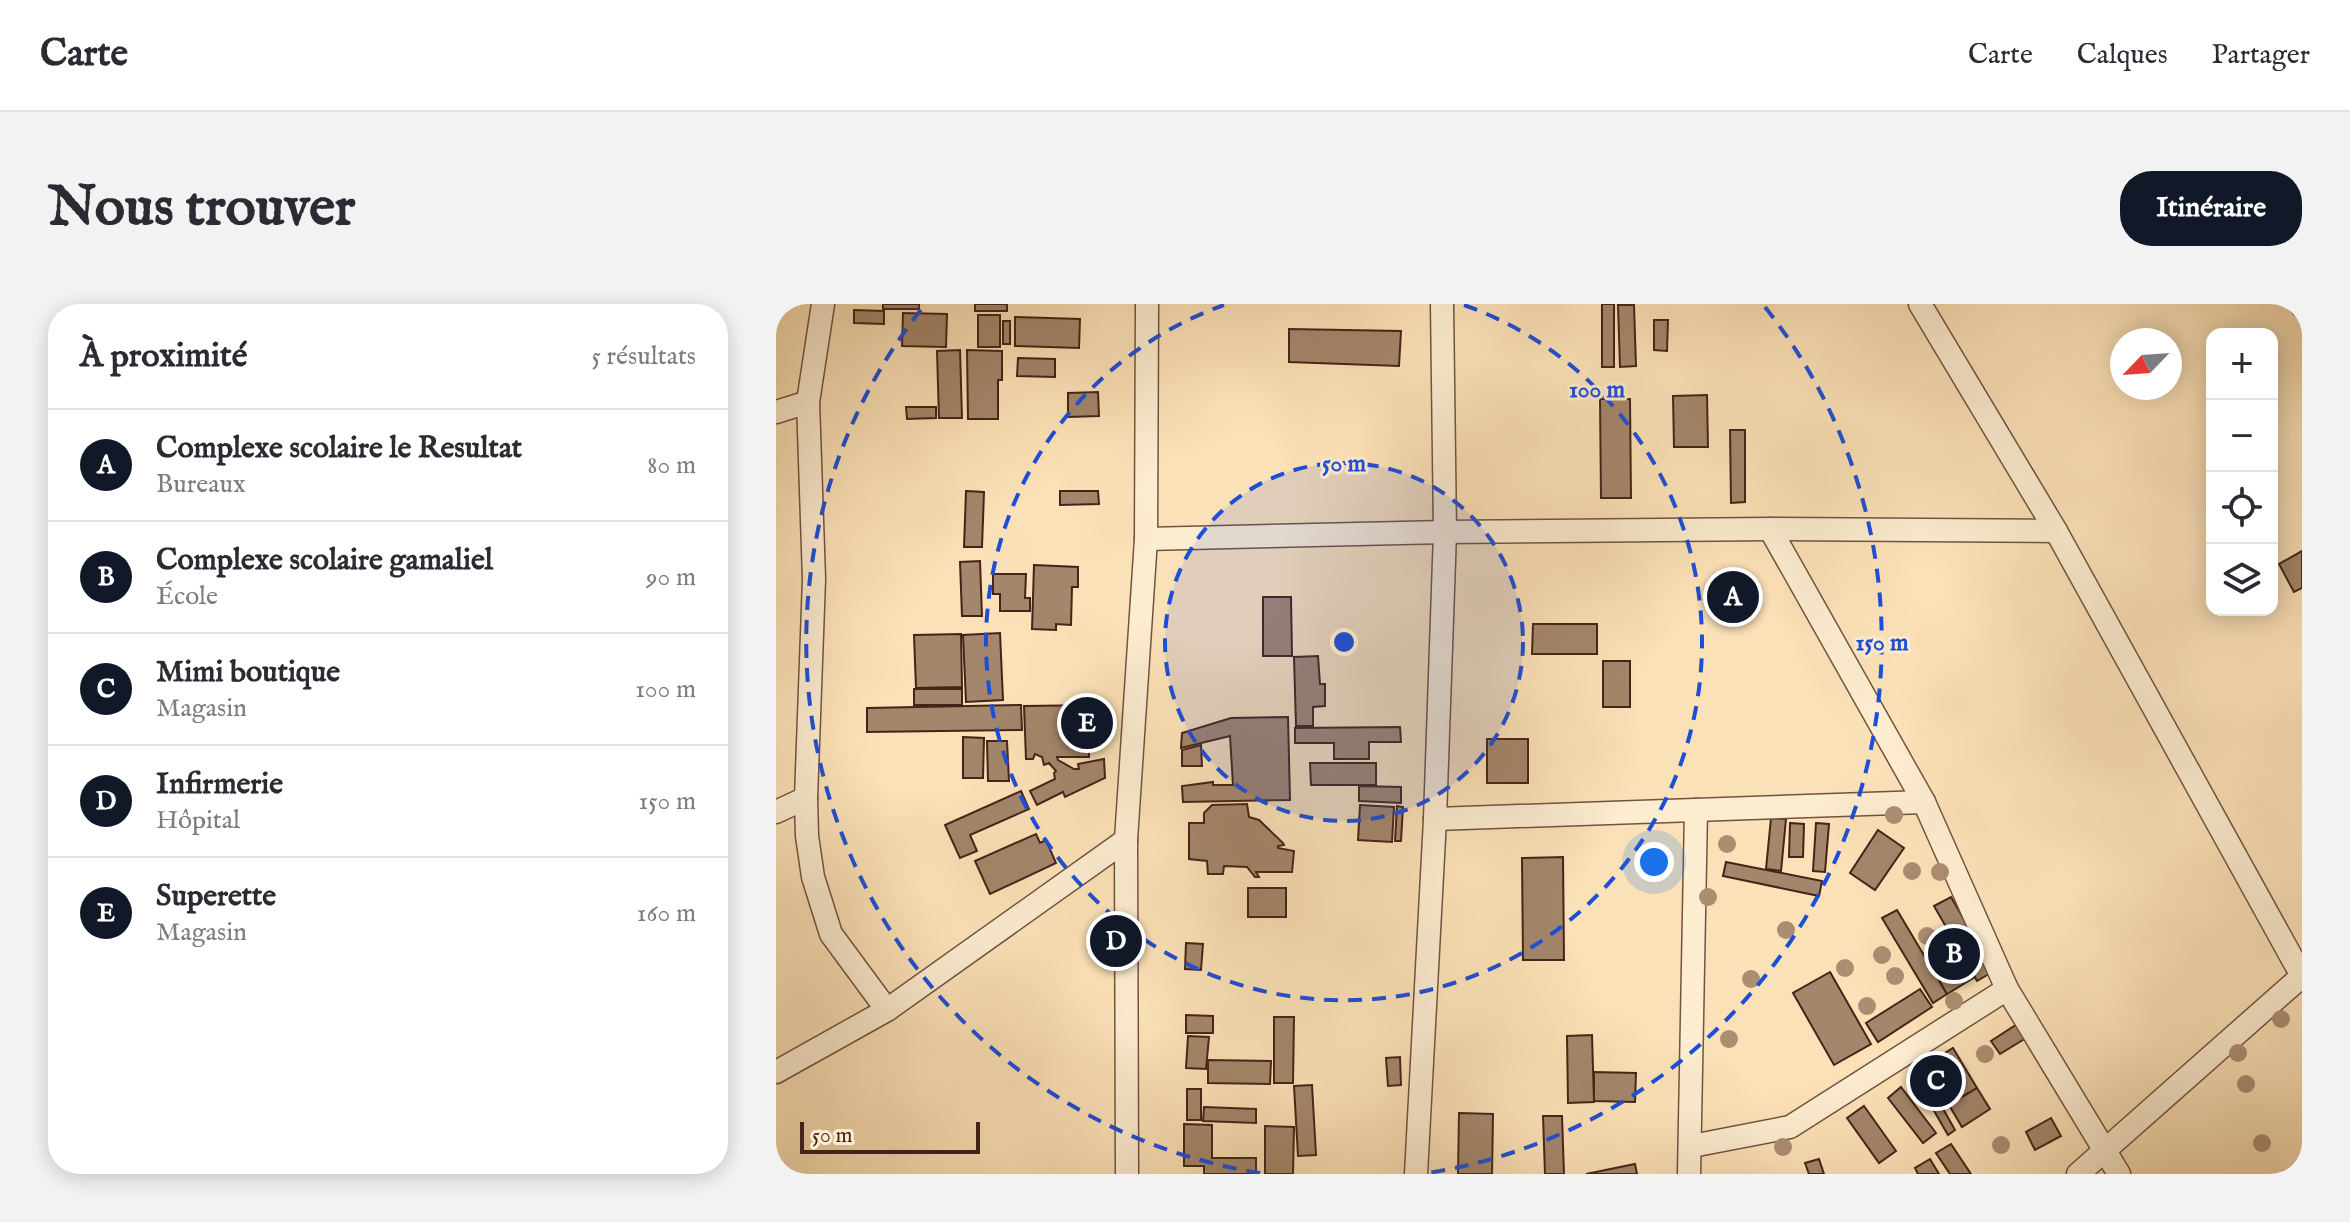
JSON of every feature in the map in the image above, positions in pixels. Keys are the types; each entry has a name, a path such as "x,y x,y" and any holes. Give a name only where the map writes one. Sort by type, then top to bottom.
{"street":[{"path":"823,304 808,402 814,579 807,836 813,877 831,934 887,1010"},
{"path":"1127,1174 1126,840 1146,539 1147,304"},
{"path":"1416,1174 1435,819 1445,532 1442,304"},
{"path":"1920,304 2056,531 2302,976 2078,1174"},
{"path":"776,412 808,402"},
{"path":"1146,539 1770,529 2056,531"},
{"path":"1770,529 1924,802 2007,989 2119,1174"},
{"path":"776,812 806,798"},
{"path":"1435,819 1924,802"},
{"path":"1689,1174 1692,1146 1696,810"},
{"path":"776,1072 887,1010 1126,840"},
{"path":"1692,1146 1790,1127 2007,989"}],"building":[{"path":"883,304 919,304 919,309 883,309"},
{"path":"975,304 1007,304 1007,311 975,311"},
{"path":"1602,304 1614,304 1614,367 1602,367"},
{"path":"1618,305 1634,305 1636,366 1620,367"},
{"path":"854,310 884,311 884,324 854,323"},
{"path":"903,313 947,314 946,347 902,346"},
{"path":"978,315 1000,315 1000,347 978,347"},
{"path":"1015,317 1080,319 1079,348 1015,346"},
{"path":"1654,320 1668,320 1667,351 1654,350"},
{"path":"1003,321 1010,321 1010,344 1003,344"},
{"path":"1289,329 1401,331 1399,366 1289,362"},
{"path":"960,350 962,418 939,418 937,351"},
{"path":"967,350 1002,351 998,419 968,419"},
{"path":"1018,358 1055,359 1055,377 1017,376"},
{"path":"1098,392 1099,416 1068,417 1068,393"},
{"path":"1707,395 1708,447 1674,447 1673,396"},
{"path":"1600,399 1630,399 1631,498 1601,498"},
{"path":"906,407 936,407 936,418 907,419"},
{"path":"1730,430 1745,430 1745,502 1731,503"},
{"path":"966,491 984,492 982,547 964,547"},
{"path":"1060,491 1098,491 1099,504 1060,505"},
{"path":"2302,551 2302,588 2294,592 2279,564"},
{"path":"980,561 982,616 962,616 960,562"},
{"path":"1034,565 1078,567 1078,587 1072,587 1071,625 1056,624 1056,630 1032,629"},
{"path":"993,574 1026,574 1025,598 1030,598 1030,611 1000,611 1000,594 993,594"},
{"path":"1263,597 1291,597 1292,656 1263,656"},
{"path":"1533,624 1597,624 1597,654 1532,654"},
{"path":"1000,633 1003,700 966,702 963,635"},
{"path":"961,634 962,687 916,688 914,635"},
{"path":"1318,656 1320,684 1325,684 1325,706 1313,707 1313,726 1296,726 1294,657"},
{"path":"1603,661 1630,661 1630,707 1603,707"},
{"path":"914,689 962,689 962,705 914,705"},
{"path":"1021,705 1022,730 867,732 867,708"},
{"path":"1100,705 1101,739 1089,740 1089,757 1057,757 1074,769 1079,769 1078,764 1104,759 1105,778 1065,797 1063,792 1037,805 1030,791 1055,779 1056,771 1049,763 1044,765 1042,757 1035,754 1033,759 1026,759 1024,706"},
{"path":"1288,717 1290,800 1183,802 1182,786 1213,782 1213,785 1233,785 1230,736 1181,748 1182,733 1231,718"},
{"path":"1400,727 1401,742 1369,742 1369,759 1334,759 1334,743 1295,743 1295,728"},
{"path":"963,737 984,738 983,778 963,778"},
{"path":"1487,739 1528,739 1528,783 1487,783"},
{"path":"987,741 1007,741 1009,781 988,781"},
{"path":"1201,745 1202,766 1182,766 1182,750"},
{"path":"1310,763 1376,763 1376,785 1311,785"},
{"path":"1359,786 1401,787 1401,803 1359,801"},
{"path":"1021,791 1029,809 970,835 977,851 960,858 945,825"},
{"path":"1247,804 1249,817 1259,820 1283,843 1278,848 1294,851 1292,872 1256,872 1259,877 1255,877 1247,867 1224,866 1223,874 1208,874 1207,861 1189,859 1189,823 1204,823 1204,813 1212,805"},
{"path":"1360,805 1394,807 1392,842 1358,840"},
{"path":"1397,806 1403,807 1401,841 1395,841"},
{"path":"1771,818 1786,819 1781,871 1766,869"},
{"path":"1790,823 1804,824 1803,857 1789,857"},
{"path":"1816,823 1829,824 1825,872 1813,871"},
{"path":"1878,830 1904,848 1875,890 1850,873"},
{"path":"1036,834 1040,843 1046,840 1056,863 990,894 975,861"},
{"path":"1563,857 1564,960 1523,960 1522,858"},
{"path":"1726,862 1822,881 1819,896 1723,876"},
{"path":"1248,888 1286,888 1286,917 1248,917"},
{"path":"1951,897 1994,971 1977,981 1934,906"},
{"path":"1897,910 1947,994 1933,1003 1882,918"},
{"path":"1186,943 1203,944 1201,970 1185,969"},
{"path":"1968,964 1975,977 1947,994 1940,982"},
{"path":"1830,972 1871,1044 1834,1065 1793,993"},
{"path":"1920,989 1932,1007 1878,1042 1866,1023"},
{"path":"1186,1015 1213,1016 1213,1033 1186,1033"},
{"path":"1274,1017 1294,1017 1293,1083 1274,1083"},
{"path":"2022,1021 2031,1035 2000,1054 1991,1041"},
{"path":"1592,1035 1594,1102 1568,1103 1567,1036"},
{"path":"1188,1036 1209,1037 1206,1069 1186,1068"},
{"path":"1953,1048 1977,1088 1949,1104 1926,1065"},
{"path":"1400,1057 1401,1085 1388,1086 1386,1058"},
{"path":"1208,1060 1271,1061 1270,1084 1208,1083"},
{"path":"1919,1066 1955,1130 1948,1135 1911,1071"},
{"path":"1594,1072 1636,1073 1635,1102 1594,1101"},
{"path":"1312,1085 1316,1155 1298,1156 1294,1086"},
{"path":"1901,1087 1936,1133 1923,1143 1888,1098"},
{"path":"1977,1088 1990,1109 1962,1127 1949,1105"},
{"path":"1187,1089 1201,1089 1201,1120 1187,1120"},
{"path":"1864,1106 1896,1151 1879,1163 1847,1118"},
{"path":"1204,1107 1256,1109 1256,1123 1203,1121"},
{"path":"1459,1113 1493,1114 1492,1174 1458,1174"},
{"path":"1543,1116 1562,1116 1564,1174 1545,1174"},
{"path":"2051,1118 2061,1136 2035,1150 2026,1132"},
{"path":"1184,1124 1212,1125 1212,1158 1256,1158 1256,1174 1204,1174 1204,1166 1184,1166"},
{"path":"1265,1126 1294,1127 1293,1174 1265,1174"},
{"path":"1951,1144 1971,1174 1950,1174 1936,1153"},
{"path":"1819,1159 1824,1174 1809,1174 1805,1163"},
{"path":"1930,1159 1939,1174 1918,1174 1915,1168"},
{"path":"1635,1164 1637,1174 1586,1174"}],"place":[{"name":"Complexe scolaire le Resultat","path":"1733,597"},
{"name":"Superette","path":"1087,723"},
{"name":"Infirmerie","path":"1116,941"},
{"name":"Complexe scolaire gamaliel","path":"1954,954"},
{"name":"Mimi boutique","path":"1936,1081"}]}
